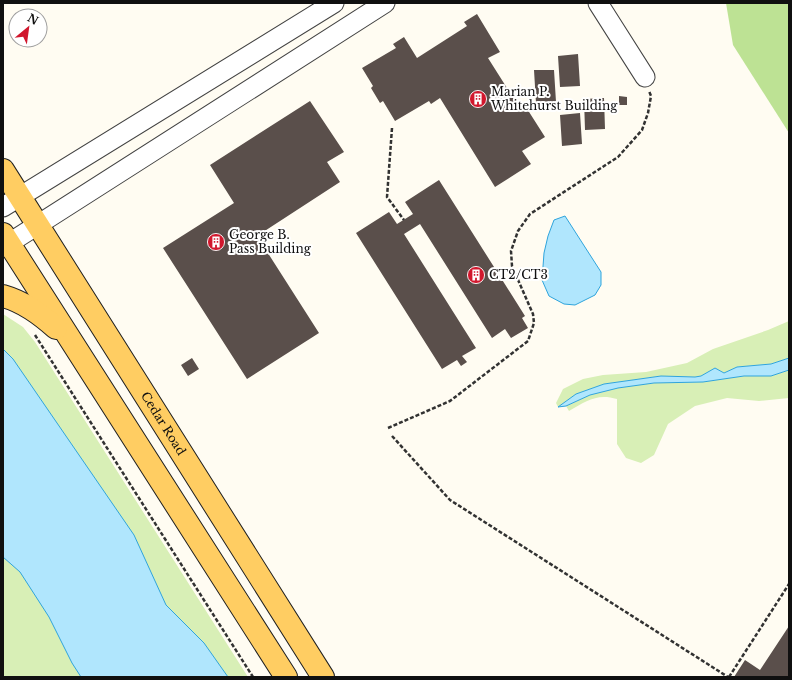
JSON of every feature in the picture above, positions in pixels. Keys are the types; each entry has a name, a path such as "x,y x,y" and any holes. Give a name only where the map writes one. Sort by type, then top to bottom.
{"main road":[{"name":"Cedar Road","path":"3,170 12,202 38,224 323,677"},
{"path":"5,241 74,345 286,677"},
{"path":"3,296 17,300 31,308 46,319 74,345"}],"street":[{"path":"12,202 334,3"},
{"path":"5,241 38,224 385,3"},
{"path":"598,3 645,77"}],"path":[{"path":"388,428 450,401 528,340 534,323 533,314 512,266 511,251 518,231 530,214 618,157 642,130 648,113 651,96 645,77"},
{"path":"392,128 387,197 404,220"},
{"path":"32,331 253,677"},
{"path":"392,436 450,500 728,677 789,584"}],"green space":[{"path":"726,3 789,3 789,133 733,45"},
{"path":"3,314 23,327 35,342 248,677 3,677"},
{"path":"789,321 789,358 771,364 737,367 724,373 715,368 701,376 695,377 661,376 604,384 576,394 558,407 556,403 563,389 583,379 603,375 646,372 687,363 713,349"},
{"path":"789,370 789,398 759,401 727,398 695,406 668,424 654,455 641,463 626,458 617,444 617,399 603,397 592,399 569,411 566,406 590,395 618,388 654,383 703,382 744,376 771,376"}],"water":[{"path":"565,216 601,272 601,285 595,295 575,305 564,304 549,296 542,280 544,253 548,236 554,220"},
{"path":"3,349 13,359 134,535 166,605 204,643 228,677 81,677 72,663 49,617 20,572 3,557"},
{"path":"789,358 789,370 771,376 744,376 703,382 654,383 618,388 590,395 566,406 558,407 576,394 604,384 661,376 695,377 701,376 715,368 724,373 737,367 771,364"}],"building":[{"name":"Marian P. Whitehurst Building","path":"477,14 500,52 488,58 519,107 524,104 545,137 522,151 531,164 495,187 440,98 431,104 429,101 395,121 383,101 380,103 371,88 373,86 362,68 396,48 393,44 404,37 417,58 467,26 464,22"},
{"path":"578,54 580,86 560,87 558,56"},
{"path":"534,70 554,70 556,102 536,103"},
{"path":"619,96 627,97 627,105 619,105"},
{"path":"604,98 605,129 585,130 584,99"},
{"name":"George B. Pass Building","path":"310,101 344,152 327,162 340,182 257,236 319,333 247,379 163,248 234,203 210,165"},
{"path":"580,113 582,144 562,146 560,115"},
{"name":"CT2/CT3","path":"439,180 525,316 522,318 528,328 511,338 505,329 492,338 420,224 404,234 476,348 462,356 467,362 461,366 457,360 442,369 356,233 389,212 397,224 413,214 405,202"},
{"path":"192,358 199,369 188,376 181,365"},
{"path":"789,626 789,677 734,677 745,660 760,670"}],"place":[{"name":"Marian P. Whitehurst Building","path":"478,99"},
{"name":"George B. Pass Building","path":"216,242"},
{"name":"CT2/CT3","path":"476,275"}]}
